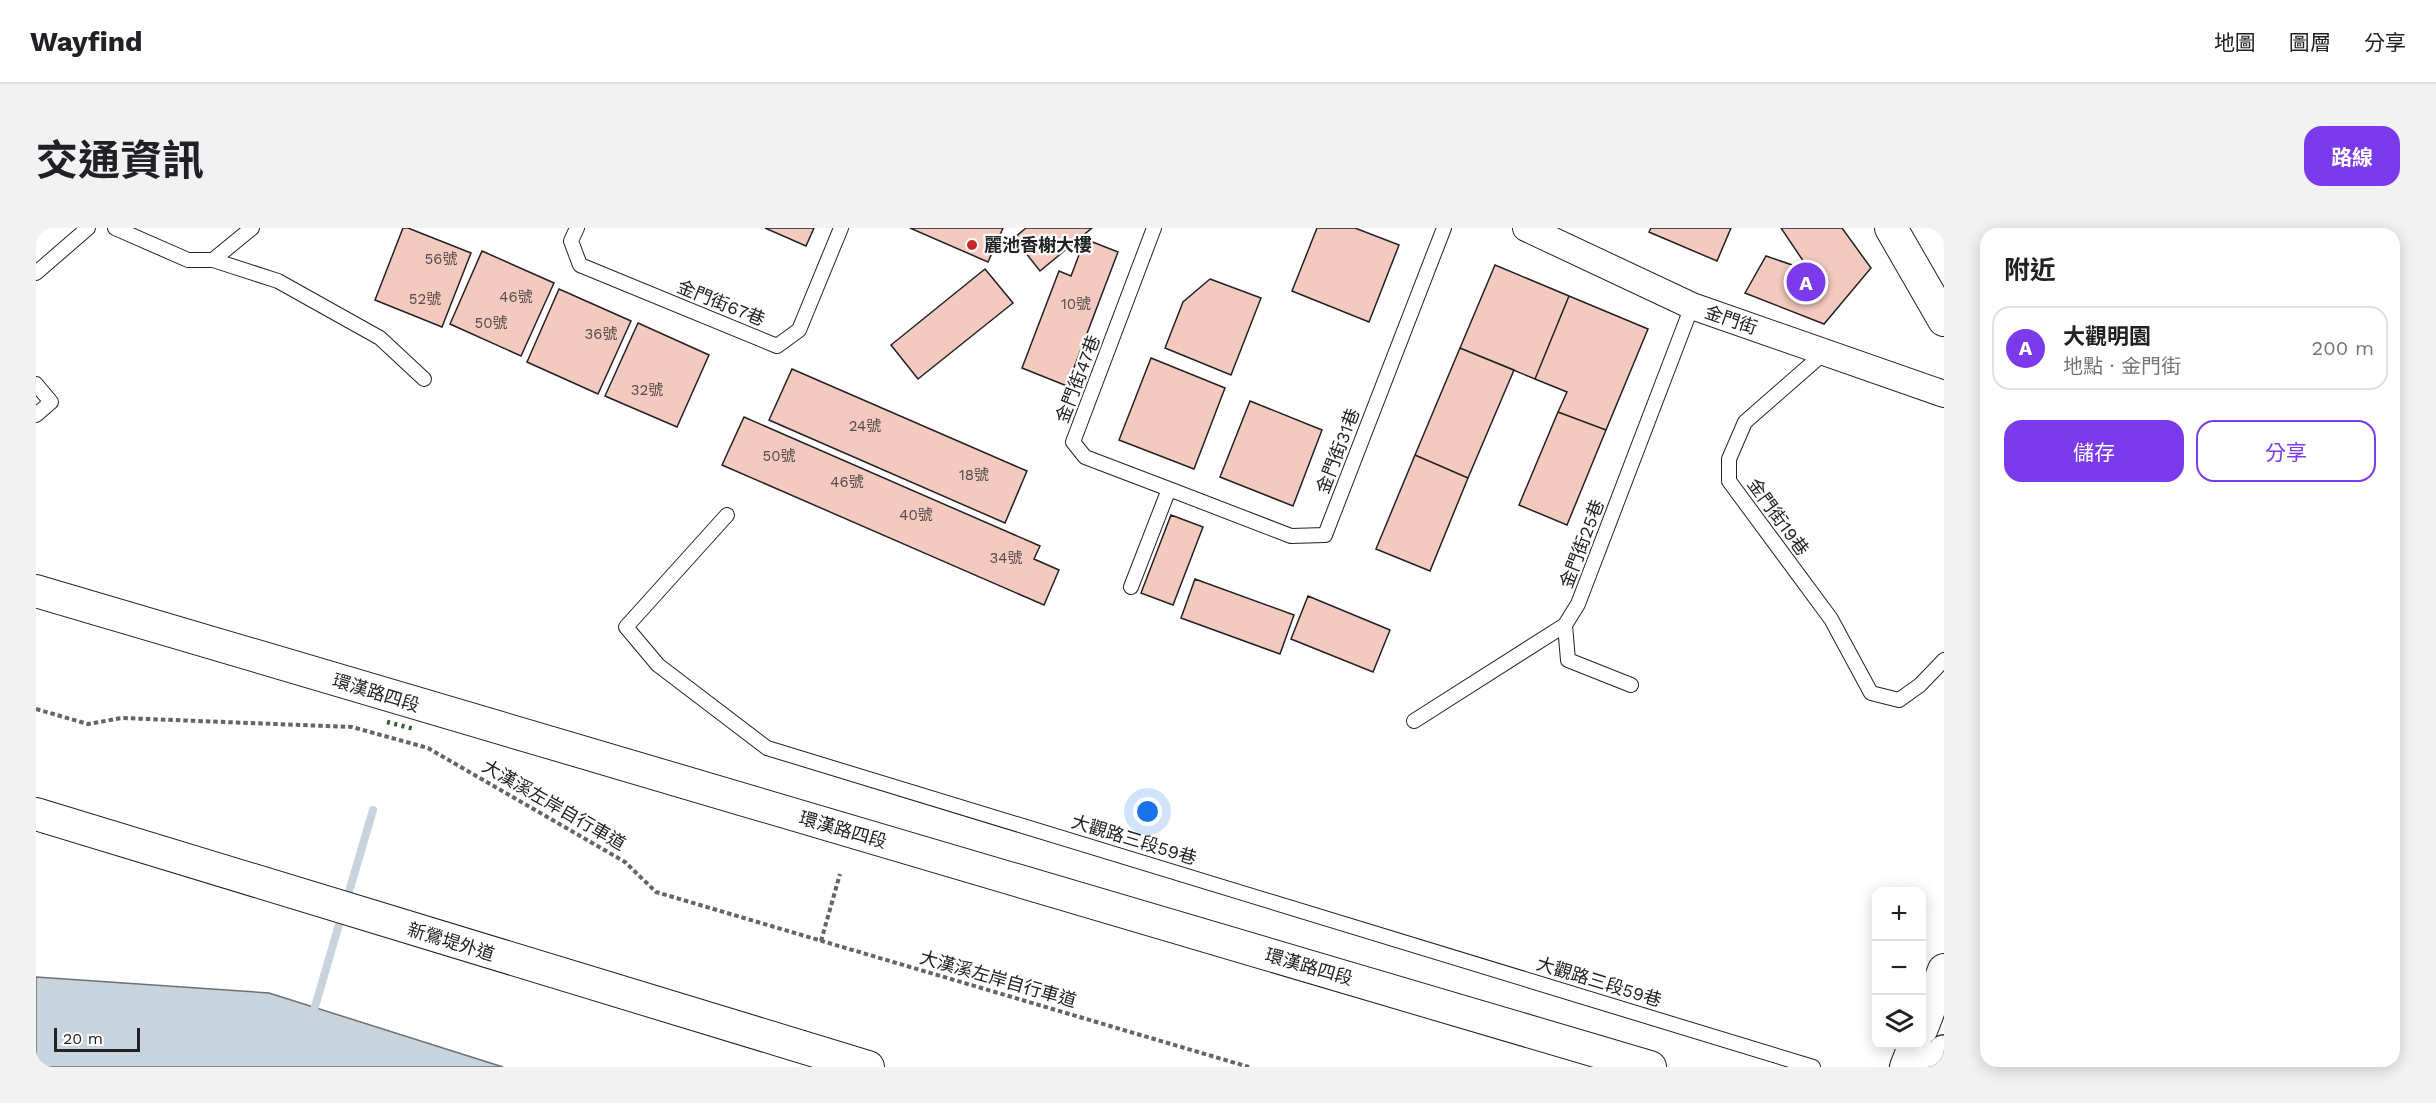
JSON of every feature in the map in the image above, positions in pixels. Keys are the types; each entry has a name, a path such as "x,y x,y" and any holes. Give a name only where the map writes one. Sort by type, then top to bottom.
{"main road":[{"path":"1938,1067 1944,1052"}],"street":[{"name":"金門街","path":"1526,228 1692,306 1944,394"},
{"path":"1891,228 1944,320"},
{"name":"環漢路四段","path":"36,591 1650,1067"},
{"name":"新鶯堤外道","path":"36,814 868,1067"},
{"path":"1926,1017 1944,970"},
{"path":"1921,1067 1944,1009"},
{"path":"1906,1067 1913,1049"}],"lane":[{"path":"36,273 88,228"},
{"path":"115,228 188,260 213,260 278,281 380,338 424,379"},
{"path":"213,260 252,228"},
{"name":"金門街67巷","path":"574,235 580,265 777,346 799,330 842,228"},
{"name":"金門街47巷","path":"1154,228 1073,442 1085,457 1169,489"},
{"name":"金門街31巷","path":"1169,489 1291,536 1325,535 1444,228"},
{"name":"金門街25巷","path":"1414,721 1565,625 1578,604 1692,306"},
{"name":"金門街19巷","path":"1825,352 1745,422 1728,459 1729,481 1831,619 1871,693 1899,700 1920,685 1944,660"},
{"path":"36,384 51,402 36,415"},
{"path":"1131,587 1169,489"},
{"name":"大觀路三段59巷","path":"727,515 626,627 658,665 767,748 1812,1067"},
{"path":"1565,625 1568,660 1631,685"}],"path":[{"name":"大漢溪左岸自行車道","path":"36,709 88,724 122,718 352,727 428,748 625,862 656,892 1249,1067"},
{"path":"821,942 840,874"}],"shaded area":[{"path":"36,977 269,993 503,1067 36,1067"}],"building":[{"path":"403,228 471,253 442,327 375,300"},
{"path":"765,228 814,228 806,246"},
{"name":"麗池香榭大樓","path":"910,228 1003,228 988,262"},
{"path":"1026,228 1092,228 1040,271 1014,238"},
{"path":"1317,228 1355,228 1399,245 1369,322 1292,291"},
{"path":"1651,228 1731,228 1717,261 1649,232"},
{"path":"1781,228 1842,228 1871,268 1824,324 1745,293 1766,256 1810,271"},
{"path":"1085,239 1118,252 1067,386 1022,368 1059,271 1071,276"},
{"path":"482,251 554,283 521,356 450,324"},
{"path":"1495,265 1569,296 1535,379 1460,348"},
{"path":"985,269 1013,303 918,379 891,345"},
{"path":"1210,279 1261,298 1231,375 1165,348 1183,302"},
{"path":"559,289 631,321 598,394 527,362"},
{"path":"1569,296 1648,329 1606,430 1558,412 1567,392 1535,379"},
{"path":"638,323 709,355 677,427 605,396"},
{"path":"1460,348 1514,370 1468,478 1415,455"},
{"path":"1151,358 1225,388 1194,469 1119,440"},
{"path":"792,369 1027,471 1005,523 769,420"},
{"path":"1250,401 1322,430 1293,506 1220,477"},
{"path":"1558,412 1606,430 1567,525 1519,505"},
{"path":"744,417 1040,546 1034,559 1059,570 1044,605 722,465"},
{"path":"1415,455 1468,478 1430,571 1376,549"},
{"path":"1171,515 1203,527 1173,605 1141,593"},
{"path":"1195,579 1294,615 1280,654 1181,618"},
{"path":"1308,596 1390,630 1373,672 1291,639"}],"waterway":[{"path":"346,902 373,810"},
{"path":"312,1017 342,914"}],"hedge":[{"path":"387,722 414,729"}],"place":[{"name":"麗池香榭大樓","path":"972,245"},
{"name":"大觀明園","path":"1806,282"}]}
